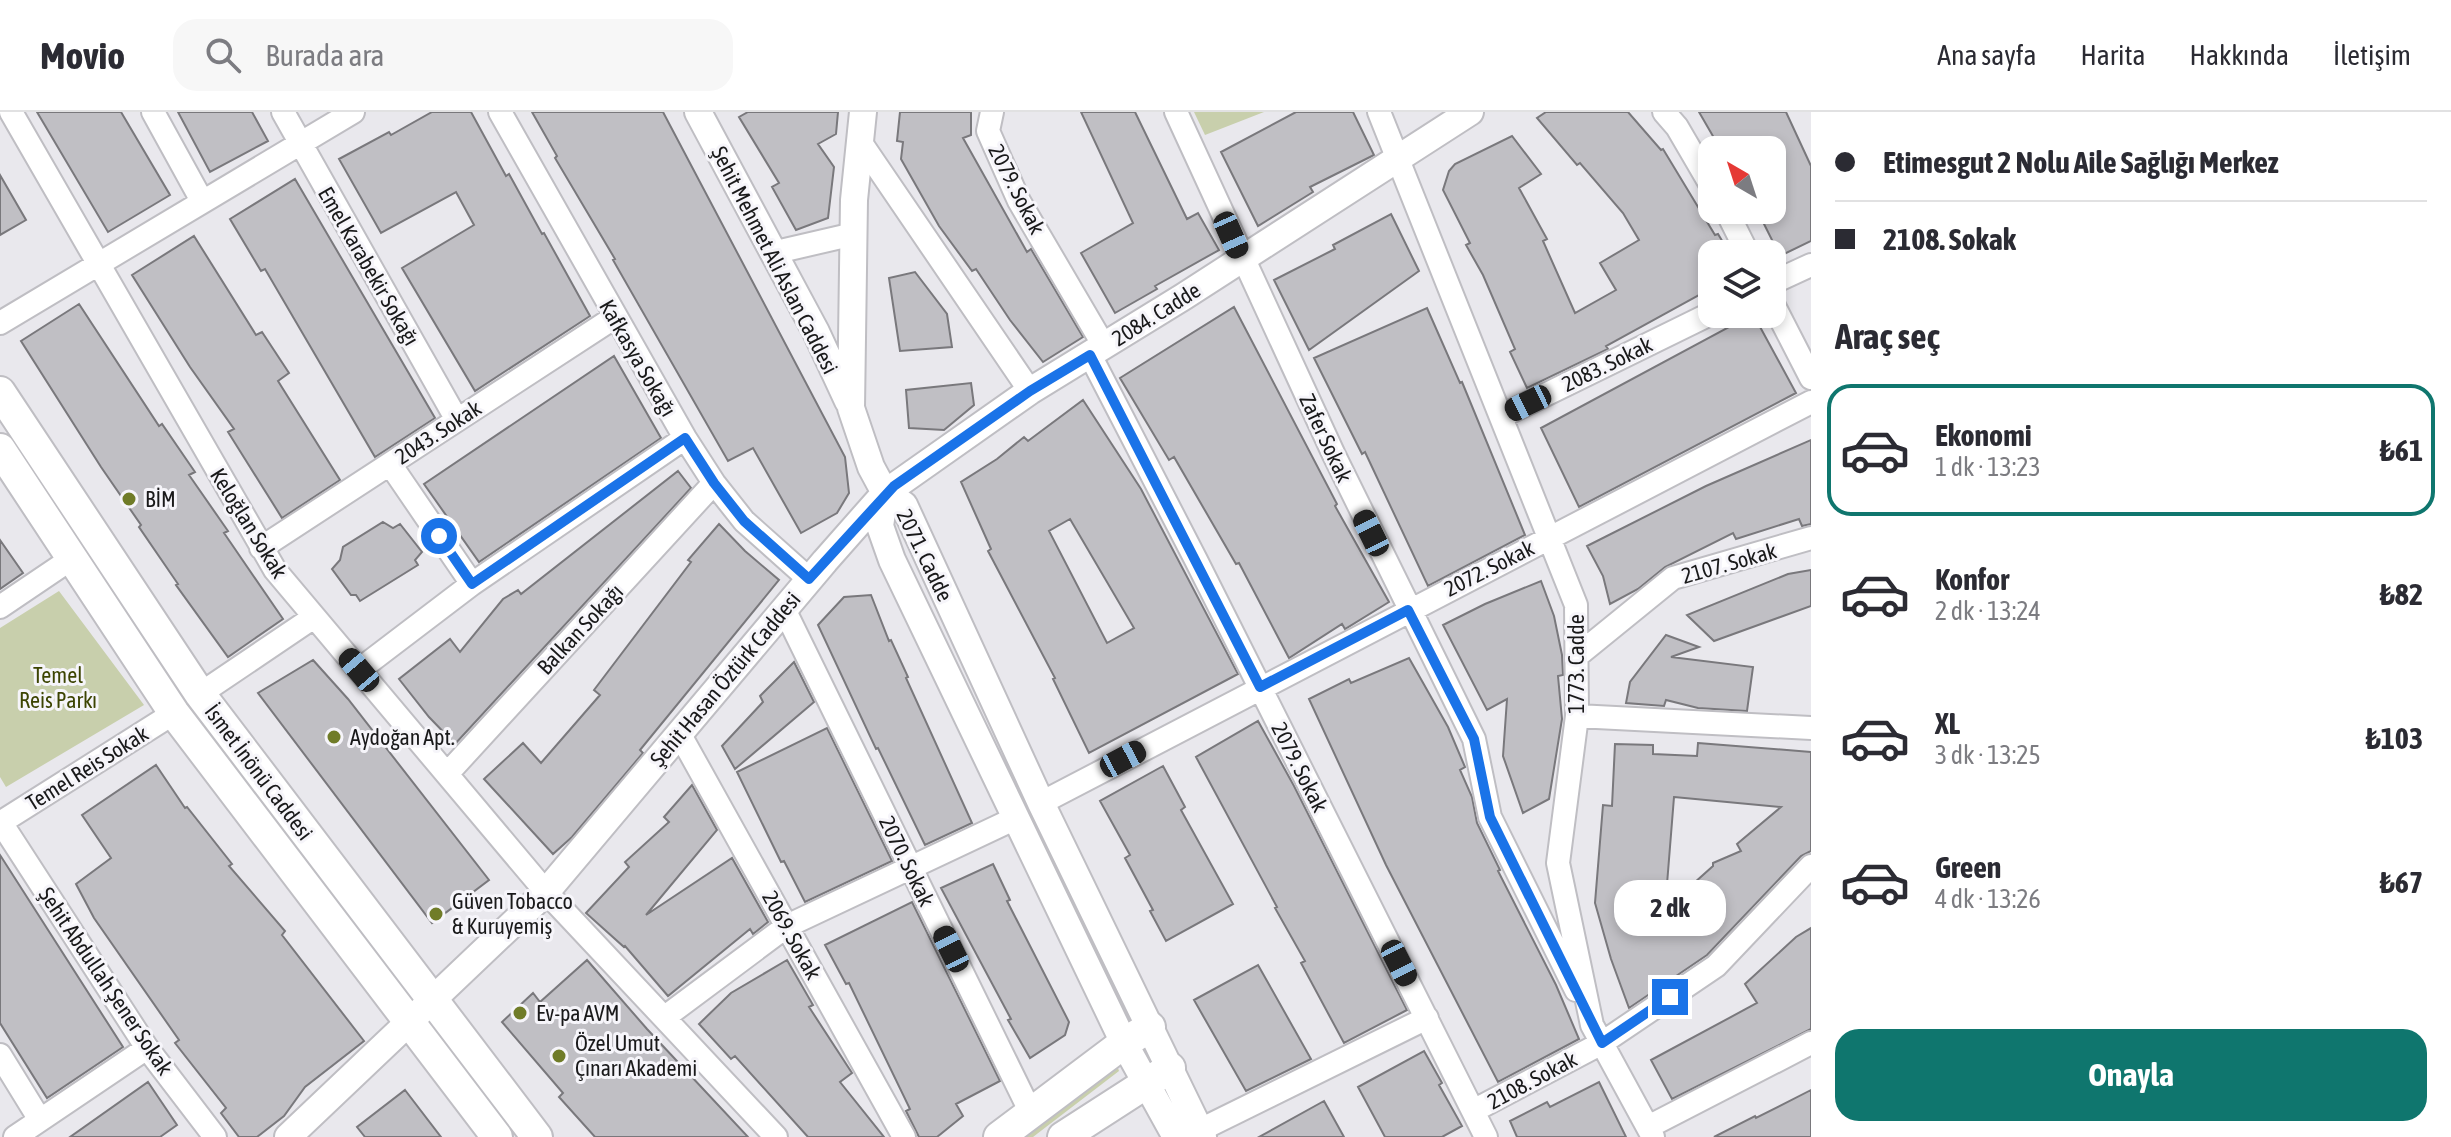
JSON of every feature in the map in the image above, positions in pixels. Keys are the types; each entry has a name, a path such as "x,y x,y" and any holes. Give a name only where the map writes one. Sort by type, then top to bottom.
{"main road":[{"name":"İsmet İnönü Caddesi","path":"0,392 200,694 420,1010 497,1137"},
{"name":"İsmet İnönü Caddesi","path":"0,449 174,713 420,1010 537,1137"},
{"path":"999,1137 1150,1027"},
{"path":"1063,1137 1158,1075"}],"street":[{"name":"Keloğlan Sokak","path":"11,112 275,570 546,892 776,1137"},
{"path":"153,112 202,201"},
{"name":"Emel Karabekir Sokağı","path":"283,112 457,420"},
{"path":"0,323 353,112"},
{"name":"Kafkasya Sokağı","path":"500,112 615,317 714,483 744,521 809,579"},
{"name":"Şehit Mehmet Ali Aslan Caddesi","path":"698,112 816,332 851,408"},
{"path":"863,112 854,200 851,408 871,467 885,493"},
{"name":"2079. Sokak","path":"992,112 988,131 1019,201 1097,350 1260,687 1486,1137"},
{"name":"Zafer Sokak","path":"1176,112 1242,260 1408,610 1474,739 1490,817 1597,1034"},
{"name":"1773. Cadde","path":"1379,112 1576,605 1577,716 1558,863 1597,1034 1650,1132"},
{"name":"2084. Cadde","path":"885,493 1030,391 1242,260 1470,112"},
{"path":"1664,112 1677,127 1698,163"},
{"path":"859,140 1030,391"},
{"path":"772,253 854,234"},
{"path":"1786,277 1811,265"},
{"name":"2043. Sokak","path":"261,548 615,317"},
{"name":"2083. Sokak","path":"1502,416 1698,320"},
{"path":"1785,328 1811,378"},
{"name":"2072. Sokak","path":"1041,803 1811,402"},
{"path":"359,670 472,584 685,438"},
{"path":"390,464 472,584"},
{"name":"Balkan Sokağı","path":"447,774 714,483"},
{"name":"Şehit Hasan Öztürk Caddesi","path":"288,1137 546,892 885,493"},
{"name":"2071. Cadde","path":"1158,1075 1150,1027 1041,803 904,505 885,493 880,526 892,560 1124,1043 1158,1075 1193,1135"},
{"name":"2107. Sokak","path":"1577,656 1673,578 1811,538"},
{"path":"0,607 71,559"},
{"name":"2070. Sokak","path":"784,609 1031,1113"},
{"path":"200,694 314,617"},
{"name":"Temel Reis Sokak","path":"0,822 174,713"},
{"path":"1577,716 1811,728"},
{"name":"2069. Sokak","path":"679,733 904,1137"},
{"path":"665,1017 787,926 1016,818"},
{"name":"Şehit Abdullah Şener Sokak","path":"0,822 147,1048 215,1137"},
{"name":"2108. Sokak","path":"1473,1111 1597,1034 1716,966 1811,866"},
{"path":"1193,1135 1427,1018"},
{"path":"1650,1132 1811,1043"},
{"path":"15,1137 147,1048"},
{"path":"0,1055 40,1120"}],"green space":[{"path":"1194,112 1264,112 1205,135"},
{"name":"Temel Reis Parkı","path":"59,591 144,705 6,787 0,777 0,628"},
{"path":"1118,1068 1119,1071 1033,1137 1026,1137"}],"building":[{"path":"37,112 121,112 170,195 108,232"},
{"path":"178,112 252,112 268,141 210,172"},
{"path":"432,112 471,112 590,316 475,391 402,268 474,225 456,192 381,233 339,159"},
{"path":"532,112 663,112 845,457 849,493 837,513 801,533 753,448 728,461 555,158 557,156"},
{"path":"748,112 838,112 836,134 818,144 834,167 828,218 796,230 772,187 779,183 739,117"},
{"path":"900,112 971,112 971,135 963,138 1027,252 1031,249 1083,337 1043,362 976,269 972,271 939,226 901,159 903,142 897,141"},
{"path":"1081,112 1135,112 1187,219 1198,213 1219,250 1115,313 1081,253 1133,223"},
{"path":"1296,112 1353,112 1374,155 1310,187 1313,192 1258,226 1221,152"},
{"path":"1546,112 1628,112 1663,149 1698,207 1698,224 1708,224 1722,240 1698,240 1698,296 1606,346 1608,349 1527,388 1510,352 1515,349 1483,275 1466,245 1470,243 1443,190 1449,171 1455,164 1512,136 1541,174 1519,188 1547,239 1543,241 1575,313 1616,290 1600,263 1639,240 1623,213 1537,118"},
{"path":"1699,112 1786,112 1811,166 1811,241 1786,253 1786,240 1772,240 1764,224 1786,224 1786,136 1713,136"},
{"path":"0,175 26,220 0,235"},
{"path":"295,179 435,418 375,457 265,269 261,271 230,219"},
{"path":"1391,214 1419,271 1309,350 1274,280 1335,249 1333,245"},
{"path":"194,236 256,335 262,332 289,373 278,381 340,480 282,518 228,432 234,429 190,367 132,275"},
{"path":"915,272 947,314 952,347 900,351 889,278"},
{"path":"79,304 159,426 162,424 195,472 189,475 283,619 228,657 176,585 139,527 141,525 21,341"},
{"path":"1234,307 1337,504 1335,506 1389,602 1345,629 1342,624 1289,658 1239,563 1236,564 1174,457 1169,460 1120,378"},
{"path":"1427,308 1462,382 1525,535 1428,586 1365,452 1362,454 1314,358"},
{"path":"1727,328 1761,328 1796,393 1579,507 1541,428"},
{"path":"614,356 661,438 479,562 424,484"},
{"path":"971,383 974,405 944,430 909,428 906,390"},
{"path":"1083,400 1141,489 1238,674 1089,753 1055,678 988,551 991,549 961,482 1024,437 1028,441","holes":["1070,519 1134,628 1107,643 1049,531"]},
{"path":"1811,440 1811,524 1802,526 1799,519 1736,539 1733,533 1665,567 1638,589 1610,604 1603,576 1587,546 1706,486"},
{"path":"678,471 691,488 455,744 399,679 450,639 460,652 503,599 518,590 521,594"},
{"path":"383,522 393,528 400,524 422,552 415,560 418,565 360,601 356,595 351,595 332,569 340,560 343,547"},
{"path":"719,524 779,580 640,750 643,753 572,837 553,854 484,779 523,743 541,763 600,695 594,690 691,562 688,560"},
{"path":"0,540 23,573 0,589"},
{"path":"1811,570 1811,606 1714,641 1687,615 1788,574"},
{"path":"1541,581 1554,616 1562,655 1563,675 1558,676 1562,719 1549,799 1523,813 1503,756 1507,699 1487,710 1443,625"},
{"path":"871,595 972,823 925,845 818,625 844,597"},
{"path":"1666,635 1699,647 1671,657 1753,667 1747,711 1698,708 1666,700 1664,706 1626,703 1630,682"},
{"path":"1409,658 1448,727 1465,767 1460,770 1472,797 1477,823 1579,1039 1498,1082 1386,865 1309,699 1349,679 1351,683"},
{"path":"313,660 348,699 489,880 432,923 258,693"},
{"path":"794,662 814,702 735,769 722,746 763,702 760,696"},
{"path":"1258,721 1407,1010 1344,1043 1301,963 1305,961 1196,757"},
{"path":"827,728 892,861 805,902 784,861 781,862 737,772"},
{"path":"1698,743 1811,752 1811,851 1801,856 1707,955 1629,1008 1595,903 1603,805 1612,806 1615,744 1653,745 1653,754 1697,756","holes":["1674,797 1781,807 1737,844 1741,851 1713,863 1665,909"]},
{"path":"156,765 185,808 232,864 229,866 285,931 282,935 364,1041 305,1087 284,1116 257,1137 239,1137 221,1113 226,1108 175,1043 179,1040 94,918 76,884 111,858 82,815"},
{"path":"1163,766 1185,807 1181,810 1233,904 1166,941 1125,858 1130,855 1100,801"},
{"path":"692,785 717,830 646,915 732,858 768,922 753,934 750,929 668,996 625,946 586,913 629,867 625,862 669,822 664,817"},
{"path":"0,855 123,1047 47,1098 0,1023"},
{"path":"993,864 1010,900 1007,901 1069,1022 1065,1035 1030,1058 941,888"},
{"path":"912,902 1000,1081 956,1104 963,1116 937,1137 919,1137 906,1111 910,1109 849,983 846,984 825,945"},
{"path":"1811,928 1811,1029 1672,1099 1651,1060 1757,1003 1745,984 1796,937"},
{"path":"587,960 748,1137 595,1137 559,1097 563,1093 502,1022 533,993 540,1002"},
{"path":"787,960 813,1005 809,1007 852,1073 840,1082 884,1137 808,1137 735,1056 731,1059 699,1024 731,993"},
{"path":"1258,965 1311,1059 1246,1091 1194,1000"},
{"path":"1424,1051 1462,1126 1442,1137 1385,1137 1358,1087"},
{"path":"148,1082 177,1125 160,1137 70,1137"},
{"path":"1599,1082 1626,1137 1517,1137 1510,1121 1547,1102 1550,1107"},
{"path":"405,1090 441,1137 365,1137 357,1127"},
{"path":"1811,1090 1811,1137 1714,1137 1756,1118"},
{"path":"1324,1101 1344,1137 1259,1137"}],"place":[{"name":"BİM","path":"129,499"},
{"name":"Aydoğan Apt.","path":"334,737"},
{"name":"Güven Tobacco & Kuruyemiş","path":"436,914"},
{"name":"Ev-pa AVM","path":"520,1013"},
{"name":"Özel Umut Çınarı Akademi","path":"559,1056"}],"route":[{"path":"439,536 472,584 685,438 714,483 744,521 809,579 885,493 1030,391 1090,355 1260,687 1408,610 1474,739 1490,817 1602,1043 1670,997"}]}
